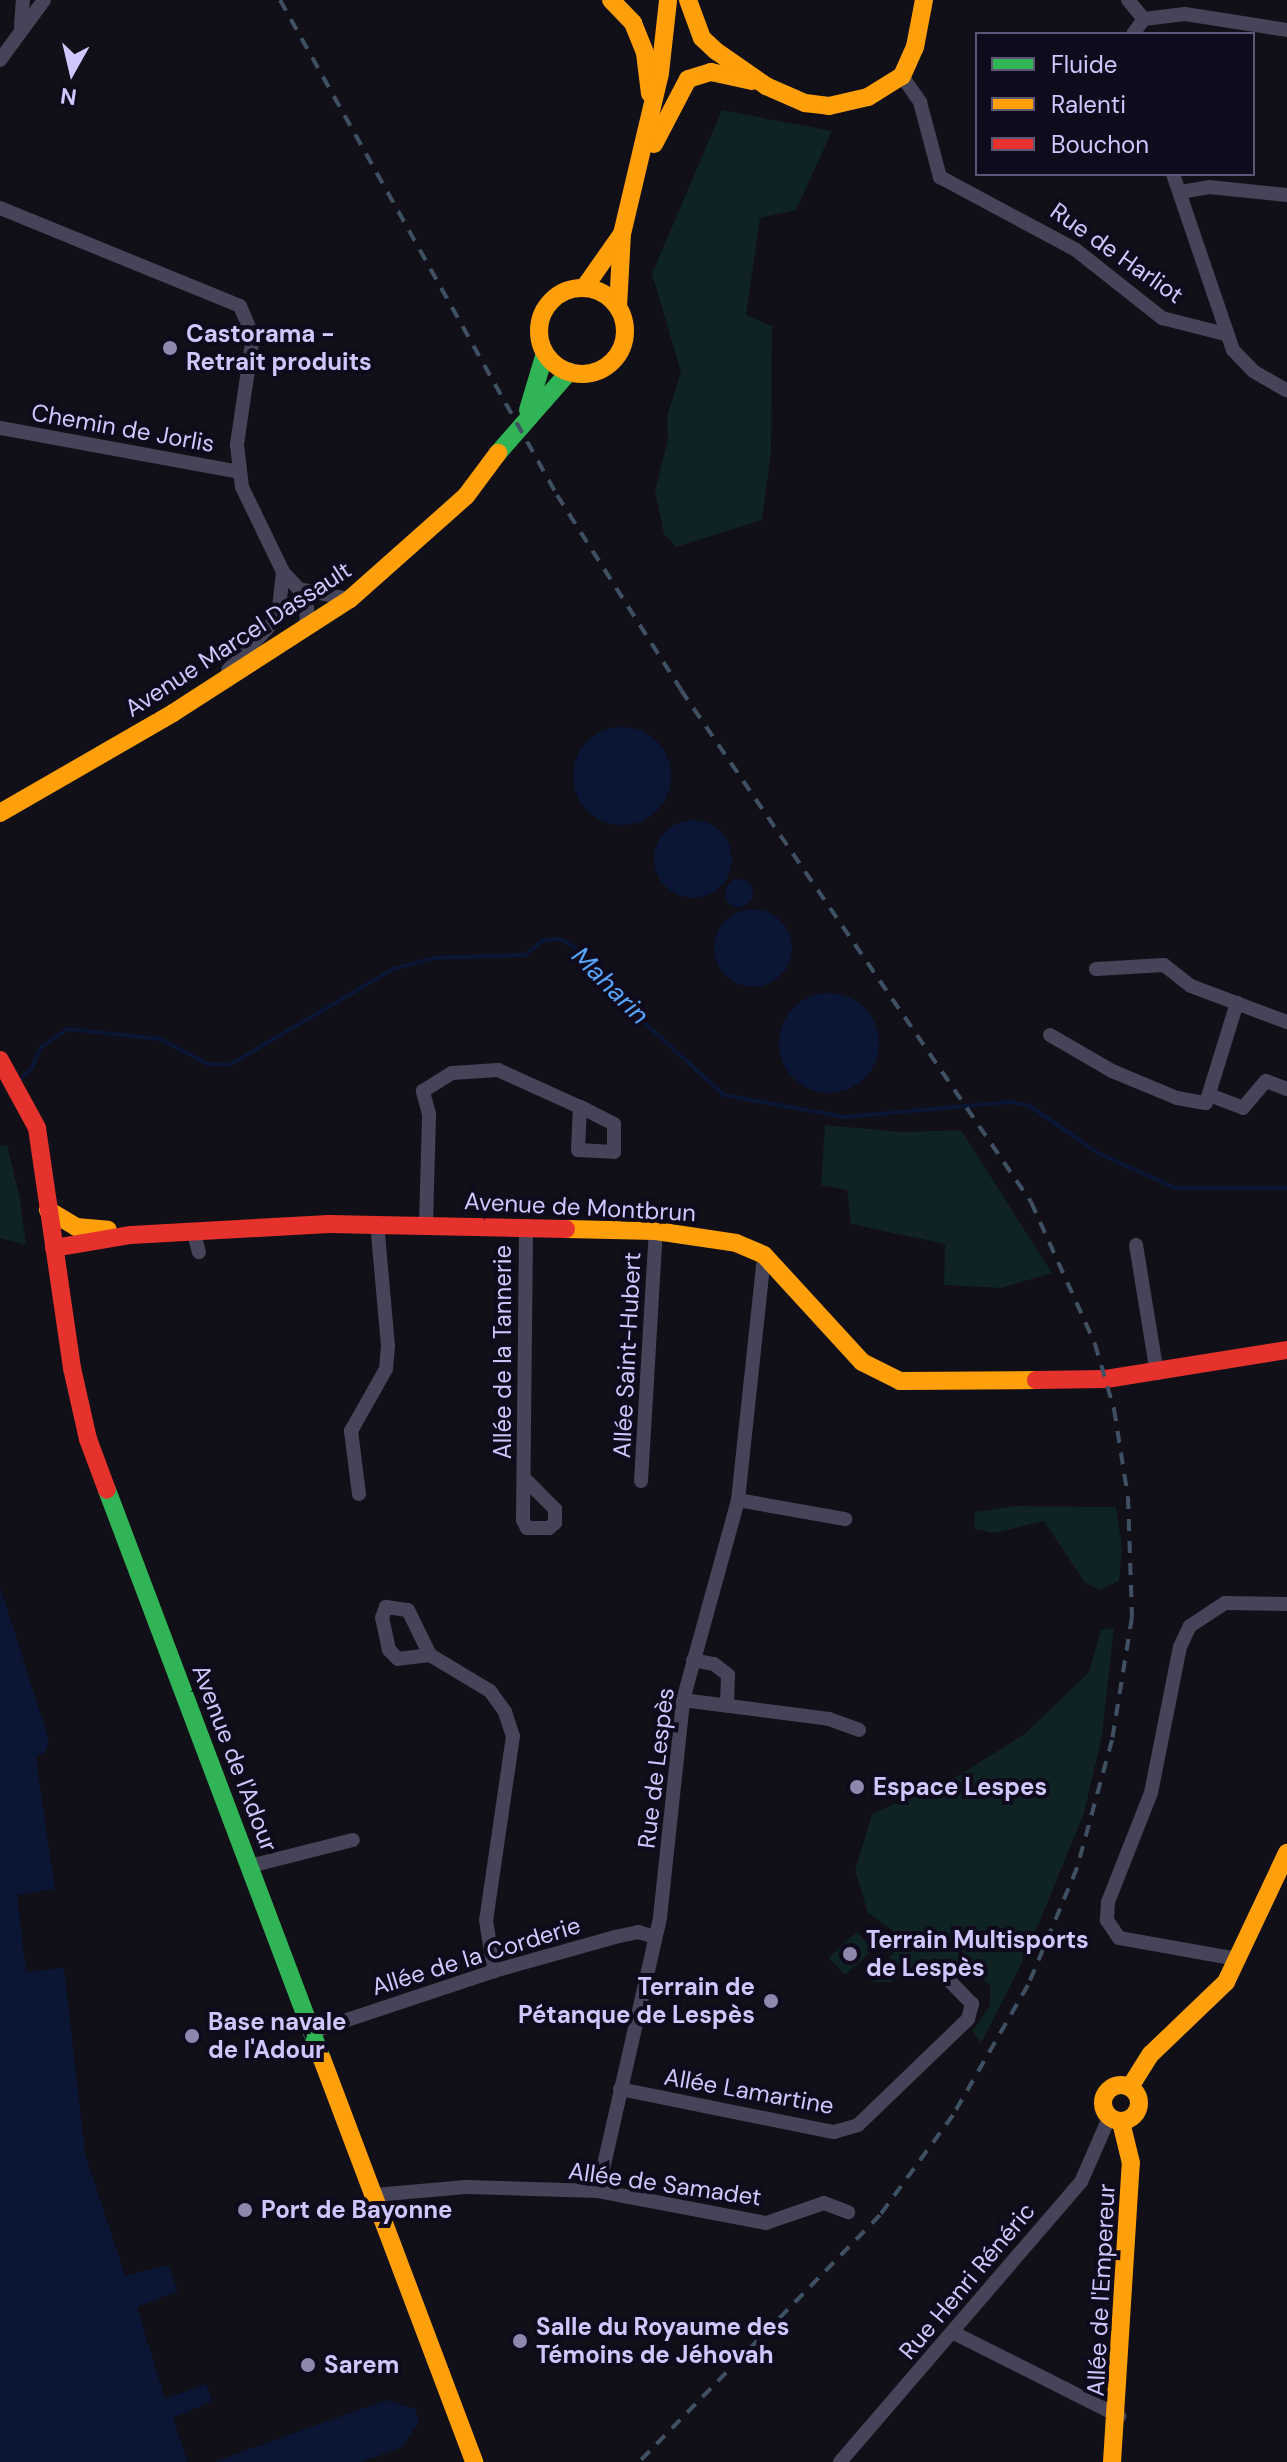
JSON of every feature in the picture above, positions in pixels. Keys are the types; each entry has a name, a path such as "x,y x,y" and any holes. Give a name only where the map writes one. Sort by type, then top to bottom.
{"main road":[{"path":"611,0 633,23 645,53 652,114"},
{"path":"618,307 609,297 584,288 562,293 544,311 539,335 545,353 569,372 591,373 617,356 625,333 618,307 622,234 652,114 668,0"},
{"path":"688,0 702,38 766,86"},
{"path":"634,192 675,96 688,79 711,72 766,86 805,103 829,106 868,97 902,76 915,47 924,0"},
{"path":"584,288 622,234"},
{"name":"Avenue Marcel Dassault","path":"522,421 545,353"},
{"name":"Avenue Marcel Dassault","path":"5,807 207,691 350,599 466,496 522,421 569,372"},
{"name":"Avenue de l'Adour","path":"0,1061 23,1098 40,1141 54,1248 88,1439 474,2462"},
{"path":"48,1210 76,1227 131,1235"},
{"name":"Avenue de Montbrun","path":"54,1248 131,1235 193,1230 377,1223 656,1231 736,1243 764,1255 862,1362 900,1381 1092,1379 1157,1373 1287,1350"},
{"path":"1130,2087 1139,2107 1115,2120 1102,2102 1107,2091 1130,2087 1151,2054 1217,1995 1287,1853"},
{"name":"Allée de l'Empereur","path":"1112,2462 1119,2416 1131,2163 1115,2120"}],"street":[{"path":"21,27 23,0"},
{"path":"0,60 21,27 44,0"},
{"path":"1128,0 1144,19"},
{"path":"1134,32 1144,19 1185,14 1287,30"},
{"name":"Rue de Harliot","path":"902,76 920,102 940,177 1076,250 1162,318 1225,334"},
{"path":"1174,176 1225,334 1242,360 1287,390"},
{"path":"1181,192 1209,187 1287,195"},
{"path":"0,208 240,306 253,336 237,445 239,472 283,572 299,589 307,608 306,629"},
{"name":"Chemin de Jorlis","path":"0,428 239,472"},
{"path":"207,691 272,627 282,607 283,572"},
{"path":"299,589 350,599"},
{"path":"1096,969 1164,965 1191,986 1287,1022"},
{"path":"1212,1096 1209,1087 1237,1003"},
{"path":"1050,1035 1112,1071 1196,1104 1212,1096 1243,1108 1266,1081 1287,1089"},
{"path":"426,1224 429,1114 423,1091 452,1073 498,1070 580,1107"},
{"path":"359,1494 351,1431 386,1369 388,1346 377,1223"},
{"name":"Allée de la Tannerie","path":"524,1478 526,1226"},
{"path":"193,1230 199,1252"},
{"name":"Allée Saint-Hubert","path":"641,1481 656,1231"},
{"path":"1136,1245 1157,1373"},
{"name":"Rue de Lespès","path":"598,2191 655,1937 683,1700 738,1500 764,1255"},
{"path":"738,1500 845,1519"},
{"path":"1237,1959 1119,1938 1107,1920 1108,1902 1151,1793 1180,1647 1190,1626 1225,1603 1287,1604"},
{"path":"430,1655 490,1691 505,1712 513,1736 486,1920 494,1971"},
{"path":"693,1660 714,1664 728,1675 727,1706"},
{"path":"683,1700 829,1719 859,1730"},
{"path":"250,1866 353,1840"},
{"name":"Allée de la Corderie","path":"311,2032 494,1971 638,1932 655,1937"},
{"name":"Allée Lamartine","path":"620,2089 834,2132 858,2125 968,2019 972,2004 947,1978"},
{"name":"Rue Henri Rénéric","path":"840,2462 1081,2182 1115,2120"},
{"name":"Allée de Samadet","path":"375,2195 466,2187 598,2191 766,2223 824,2203 848,2212"},
{"path":"954,2333 1119,2416"}],"green space":[{"path":"722,110 832,131 796,210 760,218 746,315 772,326 771,452 762,520 676,547 664,534 655,491 668,439 667,416 681,372 652,274"},
{"path":"825,1125 902,1132 961,1130 1052,1273 1001,1288 944,1285 945,1244 851,1224 847,1190 821,1185"},
{"path":"7,1145 20,1199 26,1245 0,1238 0,1146"},
{"path":"1015,1506 1116,1507 1122,1547 1119,1581 1100,1590 1085,1583 1044,1521 994,1533 974,1529 975,1512"},
{"path":"1114,1628 1102,1736 1084,1813 1026,1955 981,2043 973,2031 990,2005 990,1985 963,1963 913,1966 890,1982 873,1982 903,1938 868,1913 855,1870 872,1814 960,1775 1026,1733 1089,1672 1101,1630"},
{"name":"Terrain Multisports de Lespès","path":"857,1932 873,1950 845,1975 829,1957"}],"water":[{"path":"622,727 649,735 663,749 671,776 663,803 649,817 622,825 595,817 581,803 573,776 581,749 595,735"},
{"path":"693,820 708,823 720,832 729,844 732,859 729,874 720,886 708,895 693,898 678,895 666,886 657,874 654,859 657,844 666,832 678,823"},
{"path":"739,879 749,883 753,893 749,903 739,907 729,903 725,893 729,883"},
{"path":"753,909 768,912 785,926 792,948 789,963 775,980 753,987 738,984 721,970 714,948 717,933 731,916"},
{"path":"829,993 848,997 864,1008 875,1024 879,1043 875,1062 864,1078 848,1089 829,1093 810,1089 794,1078 783,1062 779,1043 783,1024 794,1008 810,997"},
{"path":"0,1586 49,1741 45,1753 37,1755 37,1768 55,1889 17,1895 26,1972 64,1968 85,2153 125,2276 168,2265 178,2291 137,2307 165,2399 206,2384 212,2401 173,2418 188,2462 0,2462"},
{"path":"386,2400 415,2409 419,2421 403,2447 361,2462 214,2462"}],"waterway":[{"name":"Maharin","path":"17,1082 32,1068 41,1047 68,1029 160,1039 208,1064 229,1065 393,969 433,958 525,955 543,940 561,939 583,953 614,995 724,1095 845,1117 1010,1102 1030,1106 1098,1153 1175,1188 1287,1188"}],"railway":[{"path":"280,0 557,495 681,690 1031,1202 1095,1344 1114,1409 1128,1497 1132,1617 1112,1740 1077,1868 1028,1985 953,2115 880,2215 639,2462"}],"traffic: fast":[{"path":"528,410 545,353"},
{"path":"498,453 569,372"},
{"path":"107,1490 322,2059"}],"traffic: slow":[{"path":"611,0 633,23 645,53 650,94"},
{"path":"618,307 622,234 660,73 668,0"},
{"path":"688,0 702,38 716,51 766,86 805,103 829,106 868,97 902,76 915,47 924,0"},
{"path":"654,144 688,79 711,72 752,81"},
{"path":"584,288 622,234"},
{"path":"582,288 598,292 612,301 621,315 625,331 621,347 612,361 598,370 582,374 566,370 552,361 543,347 539,331 543,315 552,301 566,292 582,288"},
{"path":"0,813 173,713 350,599 466,496 498,453"},
{"path":"48,1210 76,1227 108,1230"},
{"path":"566,1229 656,1231 736,1243 764,1255 862,1362 900,1381 1036,1380"},
{"path":"1130,2087 1151,2054 1226,1982 1287,1853"},
{"path":"322,2059 474,2462"},
{"path":"1121,2085 1134,2090 1139,2103 1134,2116 1121,2121 1108,2116 1103,2103 1108,2090 1121,2085"},
{"path":"1112,2462 1131,2163 1121,2122"}],"traffic: jam":[{"path":"0,1060 37,1128 72,1368 88,1439 107,1490"},
{"path":"54,1248 131,1235 329,1224 566,1229"},
{"path":"1036,1380 1106,1379 1287,1350"}],"place":[{"name":"Castorama - Retrait produits","path":"170,348"},
{"name":"Espace Lespes","path":"857,1787"},
{"name":"Terrain Multisports de Lespès","path":"850,1954"},
{"name":"Terrain de Pétanque de Lespès","path":"771,2001"},
{"name":"Base navale de l'Adour","path":"192,2036"},
{"name":"Port de Bayonne","path":"245,2210"},
{"name":"Salle du Royaume des Témoins de Jéhovah","path":"520,2341"},
{"name":"Sarem","path":"308,2365"}]}
